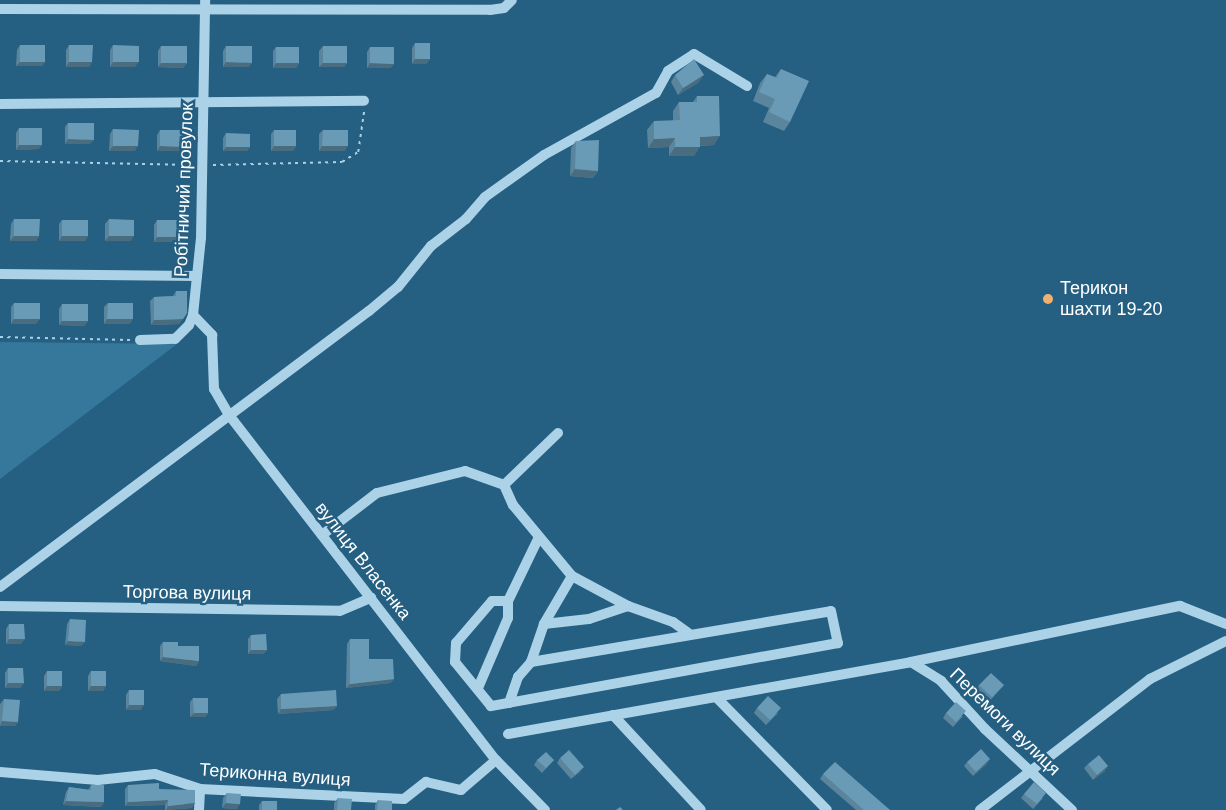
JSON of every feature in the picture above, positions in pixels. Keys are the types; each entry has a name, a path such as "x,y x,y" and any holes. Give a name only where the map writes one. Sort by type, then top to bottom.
{"street":[{"path":"0,9 205,5 490,10 504,8 512,1"},
{"name":"Робітничий провулок","path":"193,315 197,276 204,102 205,5"},
{"path":"0,587 398,287 431,246 466,219 485,197 544,155 656,93 668,71 694,54 747,86"},
{"path":"0,104 364,101"},
{"path":"0,274 197,276"},
{"path":"140,340 175,339 189,325 193,315"},
{"name":"вулиця Власенка","path":"193,315 212,335 214,389 229,415 496,760 545,810"},
{"path":"504,484 558,433"},
{"path":"322,535 377,493 465,471 504,484 513,506 538,539 572,576 628,606 673,622 688,633"},
{"path":"478,688 508,618 508,601 538,539"},
{"path":"509,703 518,677 531,662 544,624 572,576"},
{"name":"Торгова вулиця","path":"0,606 340,611 371,598"},
{"path":"508,601 492,601 456,644 455,662 478,688 490,706 838,643 831,611 688,633 531,662"},
{"path":"544,624 589,619 628,606"},
{"path":"508,734 911,662 1180,606 1226,624"},
{"path":"980,810 1150,679 1226,641"},
{"name":"Перемоги вулиця","path":"911,662 941,681 985,729 1072,810"},
{"path":"716,697 827,810"},
{"path":"613,715 701,810"},
{"name":"Териконна вулиця","path":"0,771 98,780 155,774 200,789 400,804 426,782 461,790 496,760"},
{"path":"199,810 200,789"}],"path":[{"path":"0,337 140,340"}],"shaded area":[{"path":"0,342 177,344 0,479"}],"building":[{"path":"415,43 430,43 430,59 415,59"},
{"path":"20,45 45,45 45,62 20,62"},
{"path":"69,45 93,45 92,62 69,62"},
{"path":"113,45 139,46 139,62 113,62"},
{"path":"161,46 187,46 187,63 161,63"},
{"path":"226,46 252,46 252,63 226,62"},
{"path":"323,46 347,46 347,63 323,63"},
{"path":"276,47 299,47 299,63 276,63"},
{"path":"370,47 394,47 394,64 370,63"},
{"path":"694,59 704,75 683,88 675,75"},
{"path":"781,69 809,81 790,122 769,112 775,99 759,92 767,74 777,78"},
{"path":"697,96 719,96 720,136 700,137 700,147 675,147 675,138 654,139 654,121 680,120 679,102 697,102"},
{"path":"68,123 94,123 94,140 68,139"},
{"path":"19,128 42,128 42,145 19,145"},
{"path":"113,129 139,130 138,146 113,146"},
{"path":"160,130 186,130 186,147 160,146"},
{"path":"274,130 296,130 296,146 274,146"},
{"path":"323,130 348,130 348,146 322,146"},
{"path":"226,133 250,134 250,147 226,147"},
{"path":"599,140 598,171 575,169 576,141"},
{"path":"14,219 40,219 39,236 14,236"},
{"path":"109,219 134,220 134,236 109,236"},
{"path":"62,220 88,220 88,236 62,236"},
{"path":"157,220 183,220 183,237 157,237"},
{"path":"176,291 187,291 187,313 183,319 154,320 154,297 176,296"},
{"path":"14,303 40,303 40,319 14,319"},
{"path":"108,303 133,303 133,319 107,319"},
{"path":"62,304 88,304 88,321 62,321"},
{"path":"70,619 86,620 85,642 68,641"},
{"path":"9,624 24,624 25,639 9,639"},
{"path":"266,634 267,650 251,650 251,635"},
{"path":"350,639 369,639 369,659 393,659 394,679 350,684"},
{"path":"163,642 178,642 178,646 199,646 199,661 163,657"},
{"path":"8,668 23,668 24,683 8,683"},
{"path":"47,671 62,671 62,686 47,686"},
{"path":"91,671 106,671 106,686 91,686"},
{"path":"991,673 1004,685 992,697 979,685"},
{"path":"129,690 144,690 144,705 129,705"},
{"path":"336,690 337,706 281,709 281,694"},
{"path":"768,696 781,708 770,720 757,708"},
{"path":"193,698 208,698 208,713 194,713"},
{"path":"4,699 20,700 18,722 2,721"},
{"path":"956,702 966,711 956,722 946,713"},
{"path":"981,749 990,759 976,772 967,762"},
{"path":"569,750 584,767 575,775 560,758"},
{"path":"546,752 554,760 546,768 537,760"},
{"path":"1099,755 1108,766 1097,775 1088,764"},
{"path":"835,762 890,810 864,810 823,774"},
{"path":"1034,782 1046,793 1037,804 1024,794"},
{"path":"159,783 159,789 195,790 195,803 168,806 168,800 128,802 128,785"},
{"path":"91,785 104,785 104,802 66,801 69,787 91,790"},
{"path":"227,793 241,794 240,804 226,803"},
{"path":"338,798 352,799 351,810 337,810"},
{"path":"378,800 392,801 392,810 377,810"},
{"path":"262,801 277,801 277,810 262,810"}],"place":[{"name":"Терикон шахти 19-20","path":"1048,299"}]}
